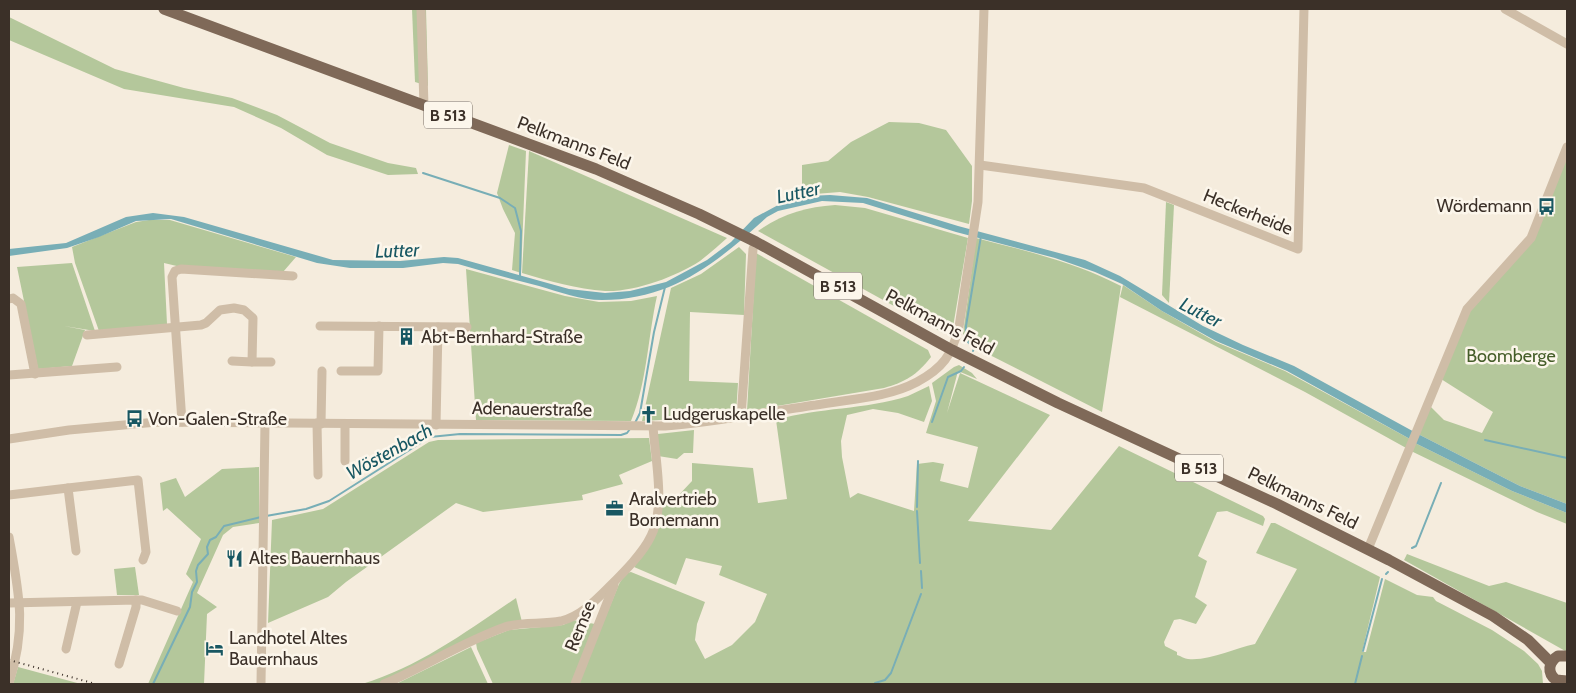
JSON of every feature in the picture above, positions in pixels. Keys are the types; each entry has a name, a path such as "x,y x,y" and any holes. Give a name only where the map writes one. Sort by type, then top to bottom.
{"main road":[{"name":"Pelkmanns Feld","path":"164,9 596,169 730,229 952,350 1124,435 1277,504 1368,549 1493,616 1559,658"},
{"path":"1558,682 1550,673 1559,658"}],"street":[{"path":"421,9 424,106"},
{"path":"952,350 959,327 976,223 980,165 984,9"},
{"name":"Heckerheide","path":"980,165 1144,188 1298,249 1304,9"},
{"path":"1505,9 1567,44"},
{"path":"1368,549 1467,309 1531,238 1567,147"},
{"path":"741,417 753,240"},
{"path":"182,422 172,277 175,271 181,269 293,276"},
{"path":"9,299 13,298 20,304 35,374"},
{"path":"87,336 201,325 206,323 220,310 234,308 244,310 252,318 252,362"},
{"path":"320,326 467,327"},
{"path":"341,371 378,371 379,326"},
{"path":"436,425 438,327"},
{"name":"Adenauerstraße","path":"9,439 69,430 182,422 627,426 694,424 893,392 926,376 947,359 952,350"},
{"path":"232,361 271,362"},
{"path":"9,375 117,367"},
{"path":"318,475 322,371"},
{"path":"261,684 264,422"},
{"path":"345,424 345,461"},
{"path":"384,684 414,671 486,634 508,626 562,621 578,615 597,600 652,536 656,523 658,496 653,426"},
{"path":"9,495 138,480 146,552 143,560"},
{"path":"68,488 76,551"},
{"path":"9,537 20,602 20,637 16,662 9,683"},
{"name":"Remse","path":"575,684 616,580"},
{"path":"119,664 136,607 136,600"},
{"path":"9,603 142,600 177,611"},
{"path":"66,649 77,602"}],"green space":[{"path":"412,9 426,9 428,86 415,82"},
{"path":"9,17 115,69 184,88 232,98 277,115 330,143 388,163 416,168 418,174 388,175 327,155 281,128 234,107 124,89 9,40"},
{"path":"889,122 919,123 946,130 972,166 972,201 969,224 868,197 840,192 802,195 802,165 828,161 851,142"},
{"path":"509,145 526,151 521,273 512,270 515,233 497,193"},
{"path":"529,151 727,238 700,261 679,273 629,289 605,291 584,288 522,273"},
{"name":"Boomberge","path":"1567,154 1567,504 1520,486 1418,434 1430,406 1444,420 1482,433 1493,412 1441,379 1469,311 1532,240"},
{"path":"1166,202 1174,205 1169,303 1162,295"},
{"path":"835,205 865,208 968,238 953,327 943,333 758,231 776,220 795,212"},
{"path":"170,220 296,257 283,272 181,267 164,263 167,324 99,331 75,263 72,247 136,222"},
{"path":"976,238 1068,264 1121,286 1102,412 972,346 963,334"},
{"path":"739,247 746,254 744,315 690,312 689,381 738,383 736,414 642,421 671,288 701,274"},
{"path":"756,253 928,350 931,357 921,369 910,377 884,388 747,411"},
{"path":"72,263 95,331 64,326 85,330 72,366 38,369 17,267"},
{"path":"466,269 565,296 599,302 631,301 657,296 641,391 631,421 476,420"},
{"path":"1123,285 1162,311 1216,342 1285,371 1410,439 1408,449 1305,392 1120,297"},
{"path":"959,365 972,373 977,379 958,371 947,413 960,373 1050,415 968,521 1051,530 1119,446 1263,516 1265,519 1263,526 1227,511 1217,512 1198,556 1207,561 1195,597 1207,605 1196,624 1180,619 1174,620 1164,642 1165,646 1177,652 1177,655 1188,659 1205,658 1255,644 1297,569 1256,553 1271,523 1275,523 1380,577 1362,652 1366,652 1385,579 1417,595 1433,597 1436,601 1492,630 1524,651 1538,664 1542,671 1543,684 578,684 619,584 626,573 631,572 705,602 697,624 695,640 705,659 732,645 755,622 767,594 719,575 722,566 686,558 676,585 634,567 647,549 661,496 676,498 692,481 692,463 753,468 758,503 787,499 776,420 809,413 892,401 929,386 932,401 924,422 898,413 873,409 847,415 841,441 842,457 850,498 858,493 914,511 917,464 933,462 944,464 940,481 968,488 978,447 926,433 936,401 932,383"},
{"path":"694,430 693,453 684,453 677,459 658,456 656,441 658,434"},
{"path":"649,438 652,461 619,475 623,484 582,495 583,500 483,512 456,503 328,597 268,623 272,520 323,509 429,442 438,440"},
{"path":"1415,443 1512,491 1567,513 1567,524 1537,512 1411,451"},
{"path":"259,467 259,523 233,527 223,535 197,593 217,607 207,614 204,684 148,684 193,582 186,574 201,539 167,508 163,511 160,483 176,478 185,497 222,469"},
{"path":"1407,554 1489,586 1506,582 1567,603 1567,652 1404,560"},
{"path":"135,567 139,595 117,595 114,569"},
{"path":"516,598 522,622 378,684 362,684 383,677 423,658"},
{"path":"573,620 595,624 571,684 493,684 476,643 509,630 563,625"},
{"path":"471,647 488,684 396,684"},
{"path":"18,667 81,684 13,684"}],"water":[{"path":"830,195 867,198 958,226 1085,260 1120,276 1203,326 1294,366 1418,434 1520,486 1567,504 1567,513 1512,491 1415,443 1287,371 1216,341 1162,311 1122,284 1095,272 1055,258 956,232 863,203 822,201 778,211 767,217 712,263 672,286 627,298 602,300 570,295 458,264 443,263 403,268 350,268 317,263 171,219 136,221 67,248 9,256 9,249 66,243 126,217 153,213 184,217 333,260 400,261 444,257 458,258 569,289 605,293 630,291 666,282 707,260 731,242 754,218 780,204 808,196"}],"waterway":[{"path":"423,173 500,198 515,208 521,231 520,276"},
{"path":"973,351 974,348 966,340 966,326 981,236"},
{"name":"Wöstenbach","path":"635,423 640,413 654,332 665,287"},
{"path":"932,422 948,377 961,371 964,367"},
{"name":"Wöstenbach","path":"266,516 306,509 329,501 430,437 460,434 621,435 627,433 630,429"},
{"path":"1485,440 1567,458"},
{"path":"917,507 918,461"},
{"path":"1412,548 1416,546 1441,483"},
{"path":"917,511 920,563"},
{"name":"Wöstenbach","path":"153,684 190,607 192,592 197,582 196,571 198,565 208,554 207,547 210,540 216,537 224,526 261,517"},
{"path":"921,571 922,588"},
{"path":"1363,651 1382,579"},
{"path":"875,683 885,680 891,673 921,594"},
{"path":"1355,684 1362,656"}],"railway":[{"path":"9,660 96,684"}],"place":[{"name":"Wördemann","path":"1546,206"},
{"name":"Abt-Bernhard-Straße","path":"407,337"},
{"name":"Ludgeruskapelle","path":"649,414"},
{"name":"Von-Galen-Straße","path":"134,419"},
{"name":"Aralvertrieb Bornemann","path":"615,509"},
{"name":"Altes Bauernhaus","path":"235,558"},
{"name":"Landhotel Altes Bauernhaus","path":"215,648"}],"water label":[{"name":"Lutter","path":"798,192"},
{"name":"Lutter","path":"397,250"},
{"name":"Lutter","path":"1201,312"}]}
